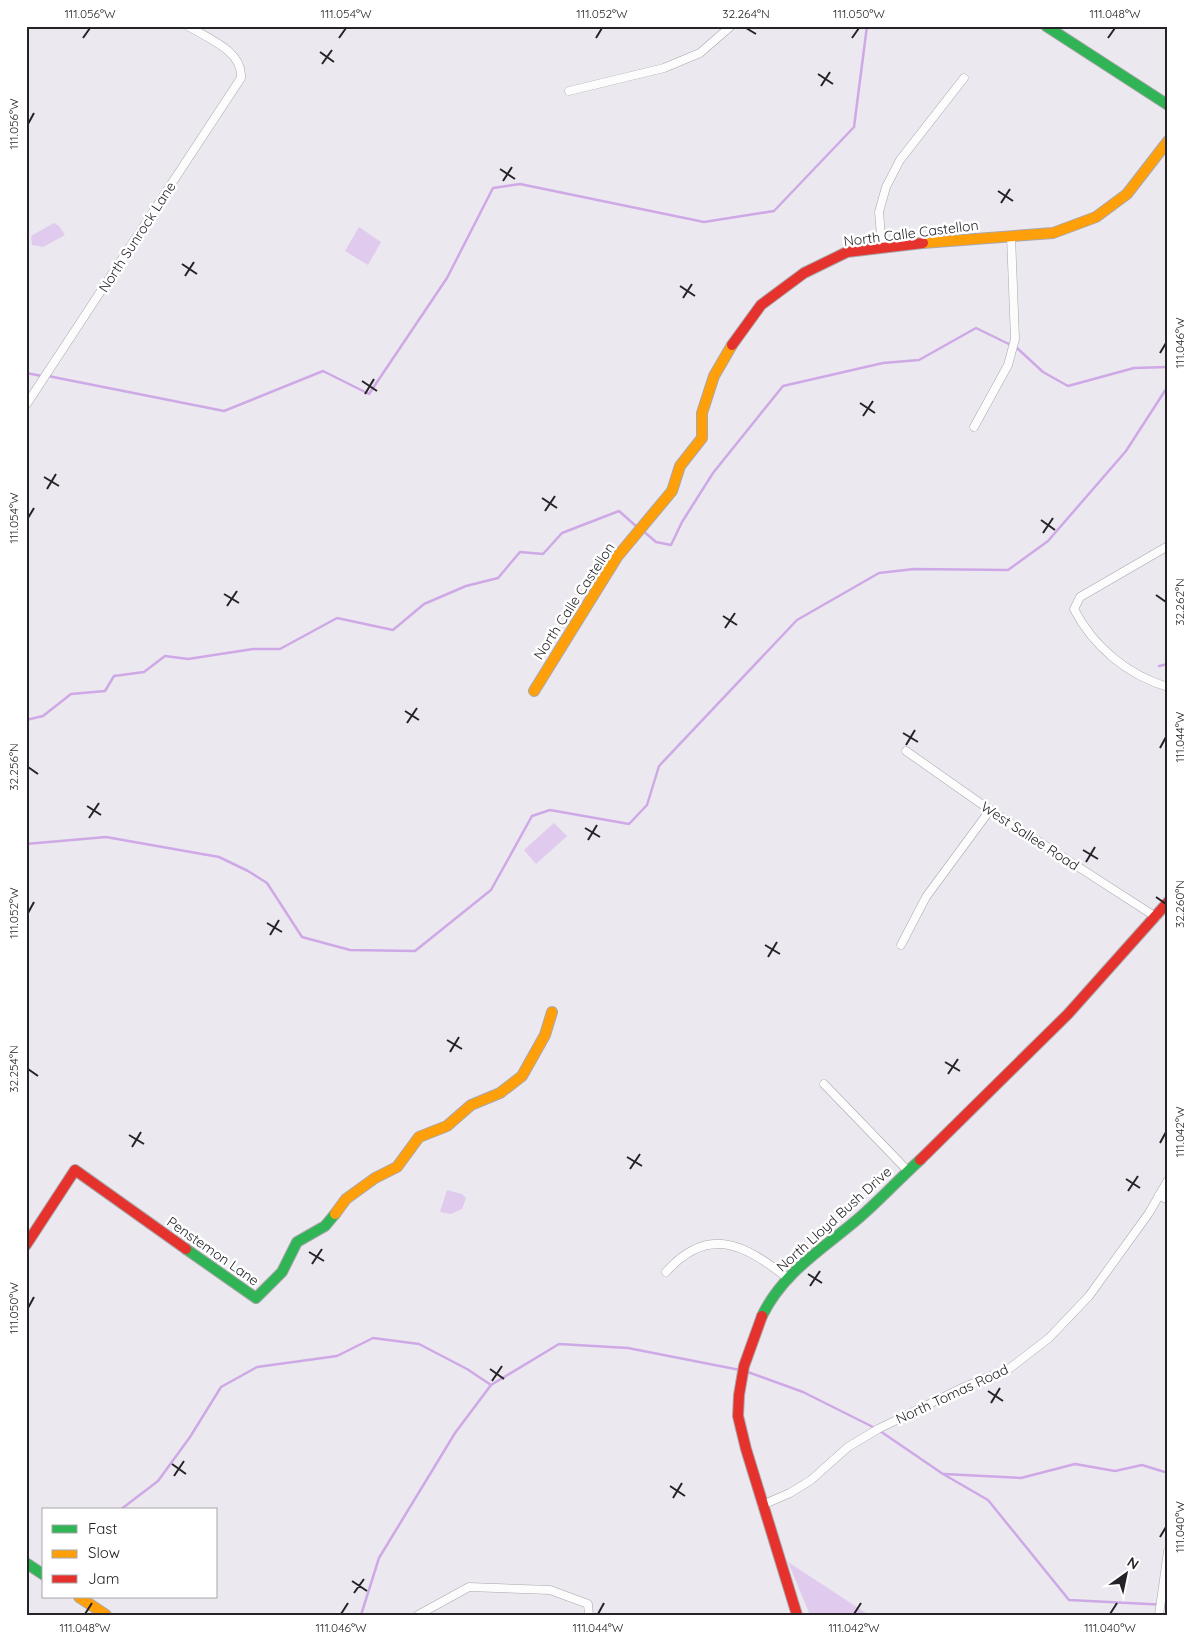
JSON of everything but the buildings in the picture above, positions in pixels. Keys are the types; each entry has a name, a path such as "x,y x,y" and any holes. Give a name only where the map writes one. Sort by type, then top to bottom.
{"street":[{"name":"North Sunrock Lane","path":"26,405 241,78 242,67 235,55 188,26"},
{"path":"569,91 664,68 700,53 731,26"},
{"path":"1046,26 1168,105"},
{"path":"882,247 879,212 890,180 900,160 964,78"},
{"name":"North Calle Castellon","path":"534,691 617,556 672,491 680,466 702,438 702,413 714,376 726,353 761,305 804,273 847,252 882,247 1052,233 1096,217 1128,194 1168,141"},
{"path":"974,427 1008,365 1015,339 1011,236"},
{"path":"1168,546 1080,597 1074,609 1090,635 1101,647 1140,676 1168,687"},
{"name":"West Sallee Road","path":"906,750 990,810 1156,916"},
{"path":"901,945 926,897 990,810"},
{"name":"North Lloyd Bush Drive","path":"797,1615 762,1505 739,1423 739,1392 758,1323 770,1299 786,1277 802,1262 854,1223 995,1088 1168,902"},
{"name":"Penstemon Lane","path":"26,1245 75,1170 256,1298 282,1272 297,1242 324,1226 346,1199 375,1178 397,1167 419,1138 447,1126 471,1105 500,1093 522,1076 545,1035 552,1012"},
{"path":"824,1084 908,1171"},
{"name":"North Tomas Road","path":"762,1505 790,1494 811,1480 848,1447 878,1429 962,1388 1010,1368 1049,1338 1089,1296 1149,1213 1168,1180"},
{"path":"1159,1196 1168,1200"},
{"path":"666,1272 677,1260 687,1253 703,1246 720,1243 739,1246 753,1253 786,1277"},
{"path":"1158,1615 1168,1551"},
{"path":"26,1563 42,1573"},
{"path":"418,1615 469,1587 550,1590 588,1604 589,1615"},
{"path":"80,1598 106,1615"}],"shaded area":[{"path":"54,223 59,226 65,235 43,247 32,245 31,236"},
{"path":"359,227 381,242 368,265 345,251"},
{"path":"554,823 567,836 536,864 524,850"},
{"path":"447,1190 462,1194 466,1198 462,1209 451,1214 440,1212"},
{"path":"788,1562 869,1615 810,1615"}],"waterway":[{"path":"48,376 224,411 323,371 369,394 447,278 493,188 520,184 704,222 774,211 854,127 867,26"},
{"path":"642,530 656,542 671,545 682,522 713,473 783,386 883,363 919,360 976,328 1017,348 1043,372 1068,386 1134,368 1168,367"},
{"path":"26,373 42,376"},
{"path":"26,844 106,837 219,857 248,871 267,883 302,937 350,950 415,951 491,890 532,816 550,810 629,824 647,805 659,766 797,620 879,573 914,569 1008,570 1048,541 1126,451 1168,386"},
{"path":"26,720 43,716 71,694 105,691 114,676 144,672 165,656 188,659 253,649 280,649 337,618 393,630 424,604 466,586 498,578 520,552 543,554 562,533 619,511 637,527"},
{"path":"1159,666 1168,664"},
{"path":"123,1508 158,1481 190,1437 221,1387 257,1367 337,1356 373,1338 419,1344 467,1369 491,1385"},
{"path":"361,1615 379,1558 455,1433 491,1385 559,1344 628,1348 740,1370"},
{"path":"745,1371 803,1392 875,1428"},
{"path":"880,1431 943,1474 988,1500 1069,1600 1168,1605"},
{"path":"944,1474 1021,1478 1075,1464 1115,1471 1142,1465 1168,1473"}],"traffic: fast":[{"path":"1046,26 1168,105"},
{"path":"762,1316 771,1300 792,1274 867,1211 920,1160"},
{"path":"186,1249 256,1298 282,1272 297,1242 325,1226 335,1214"},
{"path":"26,1563 42,1574"}],"traffic: slow":[{"path":"923,243 1053,233 1096,217 1127,194 1168,141"},
{"path":"534,691 617,557 672,491 680,466 702,438 702,413 714,376 732,345"},
{"path":"335,1214 346,1199 375,1178 397,1167 419,1137 447,1126 471,1105 500,1093 522,1076 545,1035 552,1012"},
{"path":"80,1598 106,1615"}],"traffic: jam":[{"path":"732,345 761,305 804,273 847,252 923,243"},
{"path":"920,1160 1068,1014 1168,902"},
{"path":"26,1245 75,1170 186,1249"},
{"path":"762,1316 744,1366 739,1395 738,1416 746,1449 797,1615"}]}
